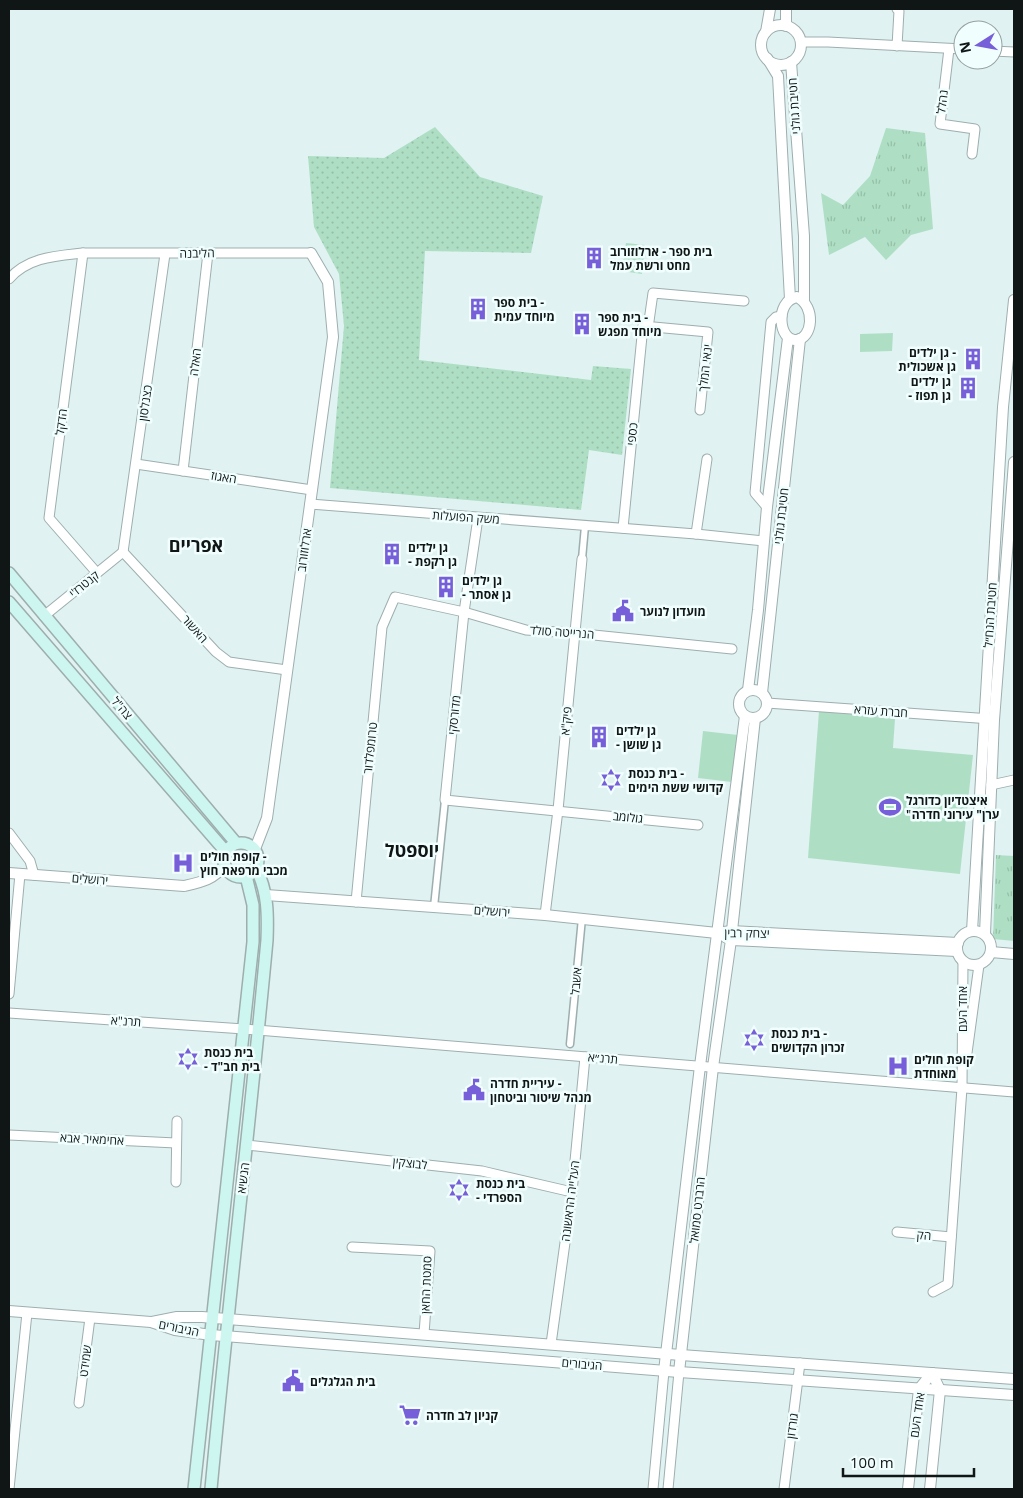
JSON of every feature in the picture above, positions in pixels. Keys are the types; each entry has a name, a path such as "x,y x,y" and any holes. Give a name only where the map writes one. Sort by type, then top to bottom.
{"main road":[{"name":"צה\"ל","path":"9,573 236,843"},
{"name":"צה\"ל","path":"9,602 226,852"},
{"path":"236,843 246,843 255,849 258,858 254,872 246,876 241,877 231,874 225,865 226,852 236,843"},
{"name":"הנשיא","path":"211,1489 225,1336 247,1145 267,940 268,911 266,895 263,881 256,868"},
{"name":"הנשיא","path":"194,1489 253,942 254,905 246,876"}],"street":[{"path":"766,32 775,26 786,26 796,32 801,42 799,54 791,62 778,64 767,58 762,48 762,42 766,32 770,9"},
{"path":"786,9 786,26"},
{"path":"897,46 898,9"},
{"path":"801,42 953,48"},
{"name":"נהלל","path":"949,48 940,124 976,129 972,154"},
{"name":"חטיבת גולני","path":"767,58 778,76 790,298"},
{"name":"חטיבת גולני","path":"791,62 804,236 804,300"},
{"name":"הליבנה","path":"9,279 15,272 31,262 53,256 83,253 312,253"},
{"name":"הדקל","path":"83,253 48,518 97,573"},
{"name":"האלה","path":"182,471 208,253"},
{"name":"ארלוזורוב","path":"255,849 267,818 333,337 328,282 312,253"},
{"name":"כצנלסון","path":"123,552 165,254"},
{"name":"כספי","path":"623,528 644,326 650,321 654,293 744,301"},
{"path":"797,297 804,300 810,313 809,326 800,339 794,341 788,338 783,329 782,316 786,303 790,298 797,297"},
{"name":"חטיבת הנח״ל","path":"972,931 989,719 1003,407 1014,300"},
{"name":"חטיבת גולני","path":"767,507 755,493 771,322 782,316"},
{"name":"ינאי המלך","path":"644,326 708,332 700,410"},
{"name":"חטיבת גולני","path":"748,690 758,610 767,507 788,338"},
{"name":"חטיבת גולני","path":"762,693 800,339"},
{"path":"696,534 707,459"},
{"name":"חטיבת הנח״ל","path":"985,934 991,785 989,719 1010,551 1014,462"},
{"name":"האגוז","path":"136,464 312,490"},
{"name":"משק הפועלות","path":"310,504 623,528"},
{"name":"מדורסקי","path":"445,800 464,612 478,518"},
{"name":"פיק\"א","path":"545,915 558,810 584,526"},
{"path":"623,528 764,541"},
{"name":"קנטרז'י","path":"44,616 123,552"},
{"name":"האשור","path":"123,552 216,652 229,662 287,670"},
{"name":"הנרייטה סולד","path":"395,597 464,612 526,630 732,648"},
{"name":"טרומפלדור","path":"356,902 382,627 395,597"},
{"path":"748,690 758,690 768,703 766,711 750,717 740,709 740,700 748,690"},
{"name":"חברת עזרא","path":"768,703 989,719"},
{"path":"717,933 750,717"},
{"path":"731,935 750,717"},
{"path":"991,785 1014,780"},
{"path":"434,907 445,800 558,810"},
{"name":"גולומב","path":"558,810 698,824"},
{"path":"9,833 30,861 34,875"},
{"name":"ירושלים","path":"9,873 184,886 205,881 218,874 225,865"},
{"path":"9,994 20,874"},
{"name":"ירושלים","path":"266,895 582,918 717,933"},
{"name":"אשבל","path":"570,1044 582,918"},
{"path":"972,931 985,934 991,949 989,957 980,965 968,964 963,961 957,947 962,936 972,931"},
{"name":"יצחק רבין","path":"717,933 957,947"},
{"name":"הרברט סמואל","path":"653,1489 664,1371 717,933"},
{"name":"הרברט סמואל","path":"668,1489 713,1067 731,935"},
{"path":"991,949 1014,948"},
{"path":"991,949 1014,954"},
{"name":"אחד העם","path":"933,1292 948,1284 962,1088 963,961"},
{"name":"אחד העם","path":"962,1088 980,965"},
{"name":"תרנ\"א","path":"9,1012 244,1029"},
{"name":"תרנ״א","path":"244,1029 962,1088"},
{"name":"העלייה הראשונה","path":"550,1344 572,1192 585,1057"},
{"path":"962,1088 1014,1091"},
{"path":"176,1182 177,1121"},
{"name":"אחימאיר אבא","path":"9,1135 176,1143"},
{"name":"לבוצקין","path":"247,1145 482,1171 572,1192"},
{"name":"הק","path":"897,1232 951,1236"},
{"name":"סמטת החאן","path":"352,1247 430,1251 424,1334"},
{"name":"הגיבורים","path":"9,1311 151,1322 176,1330 211,1335 664,1371 1014,1395"},
{"path":"10,1489 27,1313"},
{"name":"הגיבורים","path":"151,1322 178,1317 213,1318 1014,1379"},
{"name":"שמידט","path":"80,1403 90,1318"},
{"name":"גורדון","path":"784,1489 800,1364"},
{"name":"אחד העם","path":"908,1489 919,1388 932,1373 940,1390 930,1489"}],"green space":[{"path":"435,127 480,177 543,196 531,253 425,251 419,360 591,380 593,366 631,369 622,455 589,450 581,510 330,488 344,326 339,274 314,227 308,156 384,158"},
{"path":"886,128 925,133 933,229 911,235 886,260 865,237 829,255 821,193 843,205 870,176"},
{"path":"626,243 645,245 642,274 622,271"},
{"path":"893,333 892,351 860,352 860,334"},
{"name":"איצטדיון כדורגל \"ערן\" עירוני חדרה","path":"819,711 895,719 893,748 973,755 960,874 808,858"},
{"path":"703,731 738,735 732,782 698,778"},
{"path":"996,855 1014,856 1014,941 993,939"}],"place":[{"name":"בית ספר - ארלוזורוב מחט ורשת עמל","path":"594,258"},
{"name":"בית ספר - מיוחד עמית","path":"478,309"},
{"name":"בית ספר - מיוחד מפגש","path":"582,324"},
{"name":"גן ילדים - גן אשכולית","path":"973,359"},
{"name":"גן ילדים - גן תפוז","path":"968,388"},
{"name":"גן ילדים - גן רקפת","path":"392,554"},
{"name":"גן ילדים - גן אסתר","path":"446,587"},
{"name":"מועדון לנוער","path":"623,611"},
{"name":"גן ילדים - גן שושן","path":"599,737"},
{"name":"בית כנסת - קדושי ששת הימים","path":"611,780"},
{"name":"איצטדיון כדורגל \"ערן\" עירוני חדרה","path":"890,807"},
{"name":"קופת חולים - מכבי מרפאת חוץ","path":"183,863"},
{"name":"בית כנסת - זכרון הקדושים","path":"754,1040"},
{"name":"בית כנסת - בית חב\"ד","path":"188,1059"},
{"name":"קופת חולים מאוחדת","path":"898,1066"},
{"name":"עיריית חדרה - מנהל שיטור וביטחון","path":"474,1090"},
{"name":"בית כנסת - הספרדי","path":"459,1190"},
{"name":"בית הגלגלים","path":"293,1381"},
{"name":"קניון לב חדרה","path":"410,1415"}],"district":[{"name":"אפריים","path":"196,545"},
{"name":"יוספטל","path":"412,850"}]}
